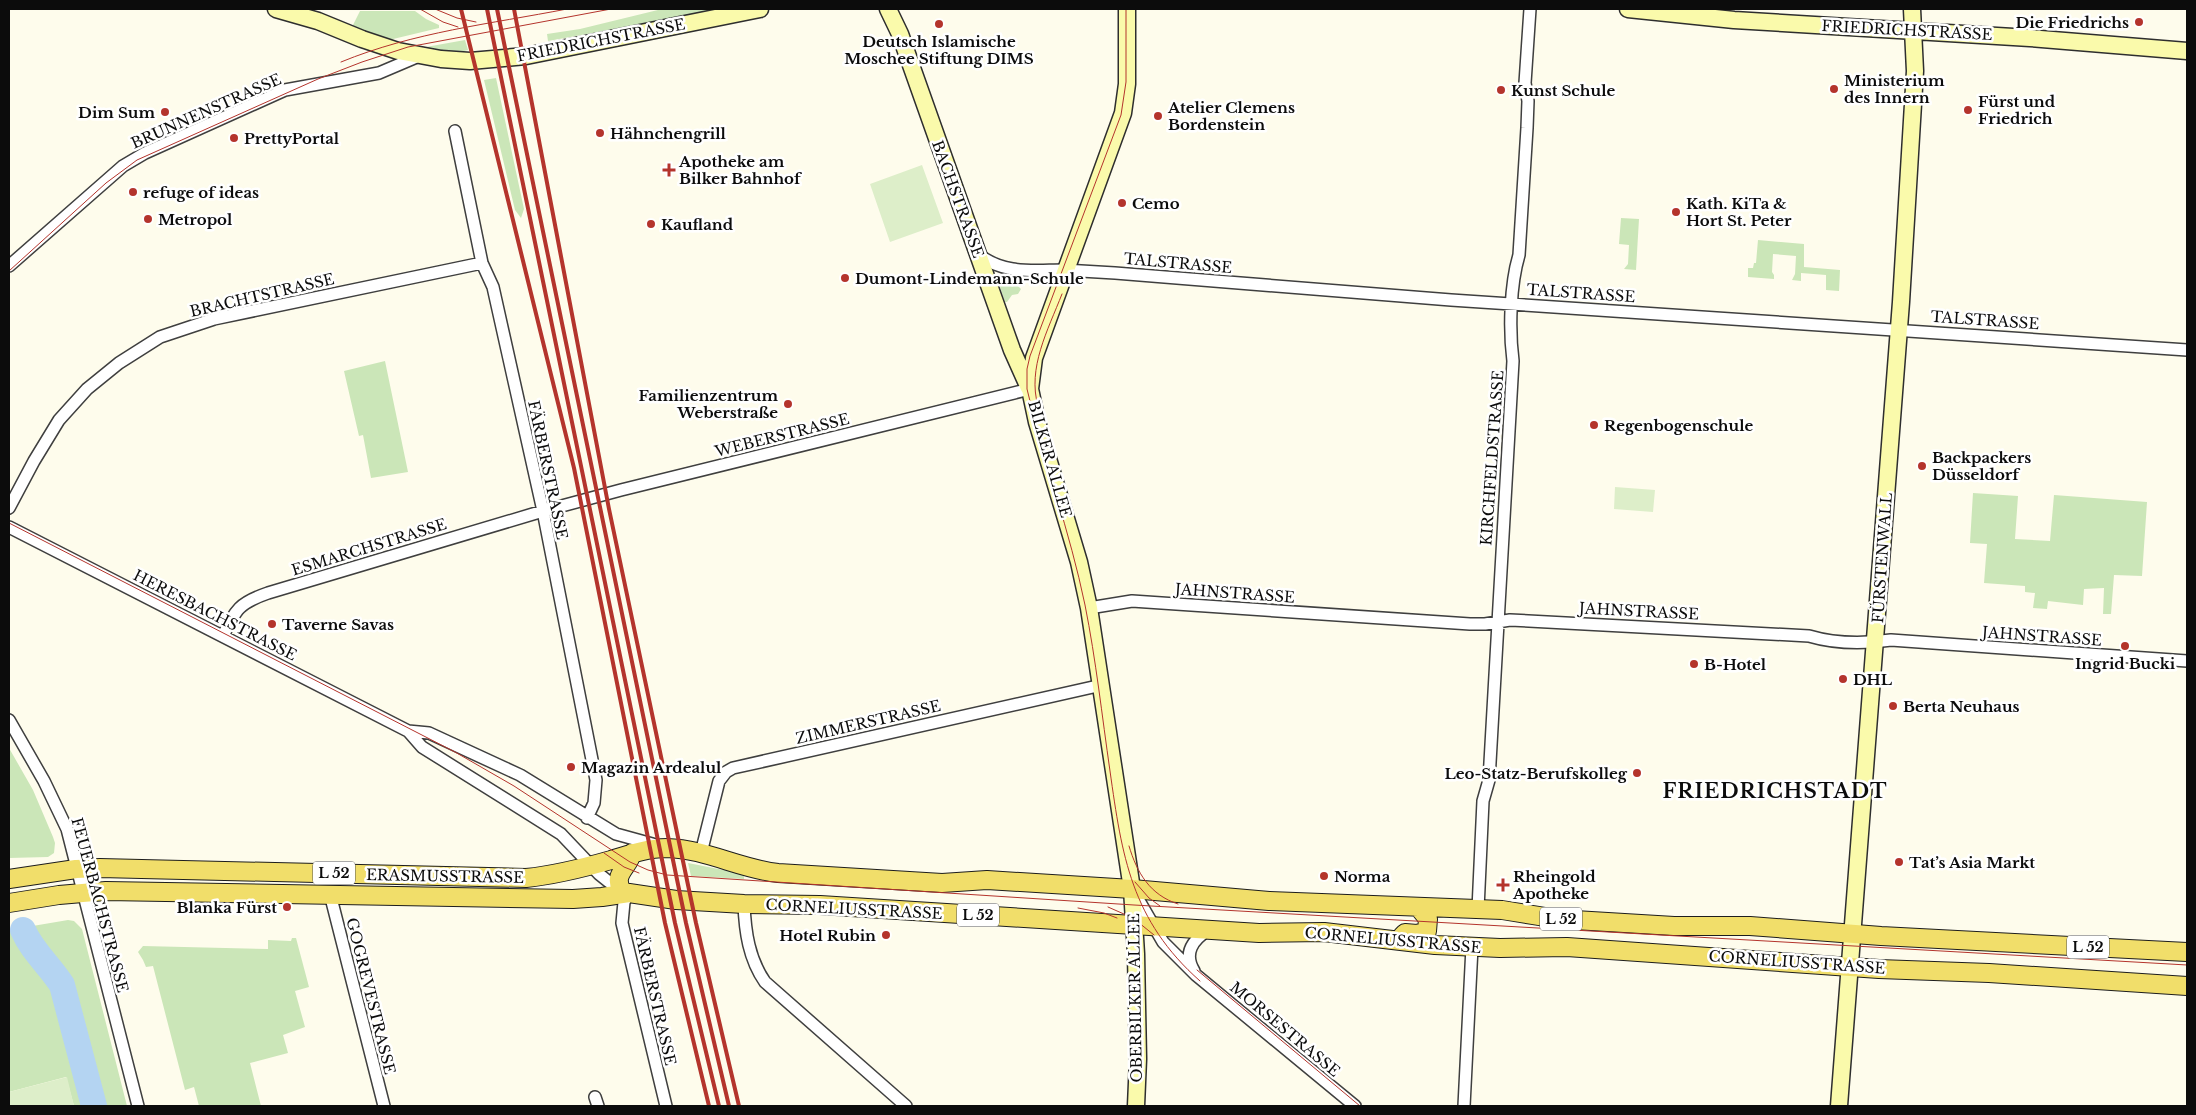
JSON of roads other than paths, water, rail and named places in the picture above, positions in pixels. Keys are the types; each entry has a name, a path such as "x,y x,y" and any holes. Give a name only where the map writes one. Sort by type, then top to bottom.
{"main road":[{"name":"CORNELIUSSTRASSE","path":"661,848 701,853 749,868 778,873 942,883 987,880 1132,889 1269,902 1419,908 1479,901 1520,912 1558,919 1674,926 1728,925 2187,952"},
{"name":"ERASMUSSTRASSE","path":"76,869 526,878 553,875 632,853 661,848"},
{"path":"625,891 618,883 619,876 630,862 632,853"},
{"name":"L 52","path":"9,879 76,869"},
{"name":"ERASMUSSTRASSE","path":"82,893 188,891 573,899 602,897 625,891"},
{"name":"CORNELIUSSTRASSE","path":"625,891 676,900 744,904 820,905 1259,933 1324,932 1397,942 1472,947 1567,947 1851,967 2187,986"},
{"name":"L 52","path":"9,903 82,893"},
{"name":"L 52","path":"1397,942 1405,933 1416,934 1427,931 1428,919 1419,908"}],"street":[{"name":"FRIEDRICHSTRASSE","path":"276,9 318,20 362,40 419,56 470,61 515,58 760,9"},
{"name":"BACHSTRASSE","path":"888,9 900,34 1012,350 1030,389"},
{"name":"BILKER ALLEE","path":"1127,9 1127,84 1123,113 1034,358 1030,389 1079,562 1102,685 1132,889"},
{"name":"KIRCHFELDSTRASSE","path":"1479,901 1483,801 1489,780 1496,622 1513,361 1511,346 1515,269 1519,255 1527,128 1528,101 1525,84 1530,9"},
{"name":"FRIEDRICHSTRASSE","path":"1628,9 1710,18 2030,38 2187,51"},
{"name":"FÜRSTENWALL","path":"1839,1106 1854,933 1899,329 1915,71 1912,9"},
{"name":"BRUNNENSTRASSE","path":"9,266 122,166 146,153 286,90 379,73 419,56"},
{"name":"FÄRBERSTRASSE","path":"455,131 482,263 493,287 543,511 596,780 594,803 587,818"},
{"name":"TALSTRASSE","path":"977,254 996,265 1012,270 1066,270 2187,350"},
{"name":"BRACHTSTRASSE","path":"9,508 34,461 59,420 70,407 87,388 119,363 160,337 214,319 482,263"},
{"name":"WEBERSTRASSE","path":"543,511 1030,389"},
{"name":"ESMARCHSTRASSE","path":"223,636 234,614 247,600 543,511"},
{"name":"HERESBACHSTRASSE","path":"9,527 408,731 422,747 561,834 573,845 589,865 608,882 625,891"},
{"name":"JAHNSTRASSE","path":"1088,608 1132,602 1470,624 1510,620 1636,626 1809,636 1829,642 1876,642 1891,640 2187,661"},
{"name":"ZIMMERSTRASSE","path":"701,853 719,781 726,772 733,768 1102,685"},
{"name":"FEUERBACHSTRASSE","path":"9,720 63,819 138,1106"},
{"name":"HERESBACHSTRASSE","path":"408,731 430,733 520,775 587,818 616,834 635,841 651,843 661,848"},
{"name":"OBERBILKER ALLEE","path":"1132,889 1135,926 1138,1059 1136,1106"},
{"name":"MORSESTRASSE","path":"1132,889 1162,942 1196,974 1355,1106"},
{"name":"FÄRBERSTRASSE","path":"625,891 622,923 666,1106"},
{"name":"GOGREVESTRASSE","path":"330,894 384,1106"},
{"path":"744,904 748,941 755,966 765,982 906,1106"},
{"path":"1196,974 1190,964 1190,946 1208,930"},
{"path":"1464,1106 1472,947"}],"waterway":[{"path":"23,930 31,945 62,985 94,1106"}],"tram line":[{"path":"420,9 443,22 458,27"},
{"path":"435,9 457,18 476,22"},
{"path":"341,62 396,43 424,36 567,9"},
{"path":"9,271 106,183 137,160 318,79 408,47 611,9"},
{"path":"1126,9 1126,82 1121,115 1030,356 1027,369 1027,389 1085,605 1096,667 1114,802 1126,859 1144,910 1177,958 1200,981"},
{"path":"1038,406 1035,392 1037,363 1045,335 1062,294"},
{"path":"9,523 455,752 514,786 630,862 648,870 667,875 1134,905 2187,965"},
{"path":"1129,846 1136,865 1146,882 1160,895 1178,904"},
{"path":"604,853 624,867 639,873"},
{"path":"1135,882 1149,898 1160,906"},
{"path":"1108,907 1133,918 1154,935"},
{"path":"1078,908 1104,913 1117,918"},
{"path":"1197,970 1360,1106"}],"railway":[{"path":"461,9 574,468 665,923 709,1106"},
{"path":"487,9 675,923 719,1106"},
{"path":"497,9 686,923 729,1106"},
{"path":"514,9 609,509 696,923 739,1106"}],"place":[{"name":"Die Friedrichs","path":"2139,22"},
{"name":"Deutsch Islamische Moschee Stiftung DIMS","path":"939,24"},
{"name":"Ministerium des Innern","path":"1834,89"},
{"name":"Kunst Schule","path":"1501,90"},
{"name":"Fürst und Friedrich","path":"1968,110"},
{"name":"Dim Sum","path":"165,112"},
{"name":"Atelier Clemens Bordenstein","path":"1158,116"},
{"name":"Hähnchengrill","path":"600,133"},
{"name":"PrettyPortal","path":"234,138"},
{"name":"Apotheke am Bilker Bahnhof","path":"669,170"},
{"name":"refuge of ideas","path":"133,192"},
{"name":"Cemo","path":"1122,203"},
{"name":"Kath. KiTa & Hort St. Peter","path":"1676,212"},
{"name":"Metropol","path":"148,219"},
{"name":"Kaufland","path":"651,224"},
{"name":"Dumont-Lindemann-Schule","path":"845,278"},
{"name":"Familienzentrum Weberstraße","path":"788,404"},
{"name":"Regenbogenschule","path":"1594,425"},
{"name":"Backpackers Düsseldorf","path":"1922,466"},
{"name":"Taverne Savas","path":"272,624"},
{"name":"Ingrid Bucki","path":"2125,646"},
{"name":"B-Hotel","path":"1694,664"},
{"name":"DHL","path":"1843,679"},
{"name":"Berta Neuhaus","path":"1893,706"},
{"name":"Magazin Ardealul","path":"571,767"},
{"name":"Leo-Statz-Berufskolleg","path":"1637,773"},
{"name":"Tat’s Asia Markt","path":"1899,862"},
{"name":"Norma","path":"1324,876"},
{"name":"Rheingold Apotheke","path":"1503,885"},
{"name":"Blanka Fürst","path":"287,907"},
{"name":"Hotel Rubin","path":"886,935"}],"district":[{"name":"FRIEDRICHSTADT","path":"1775,791"}]}
